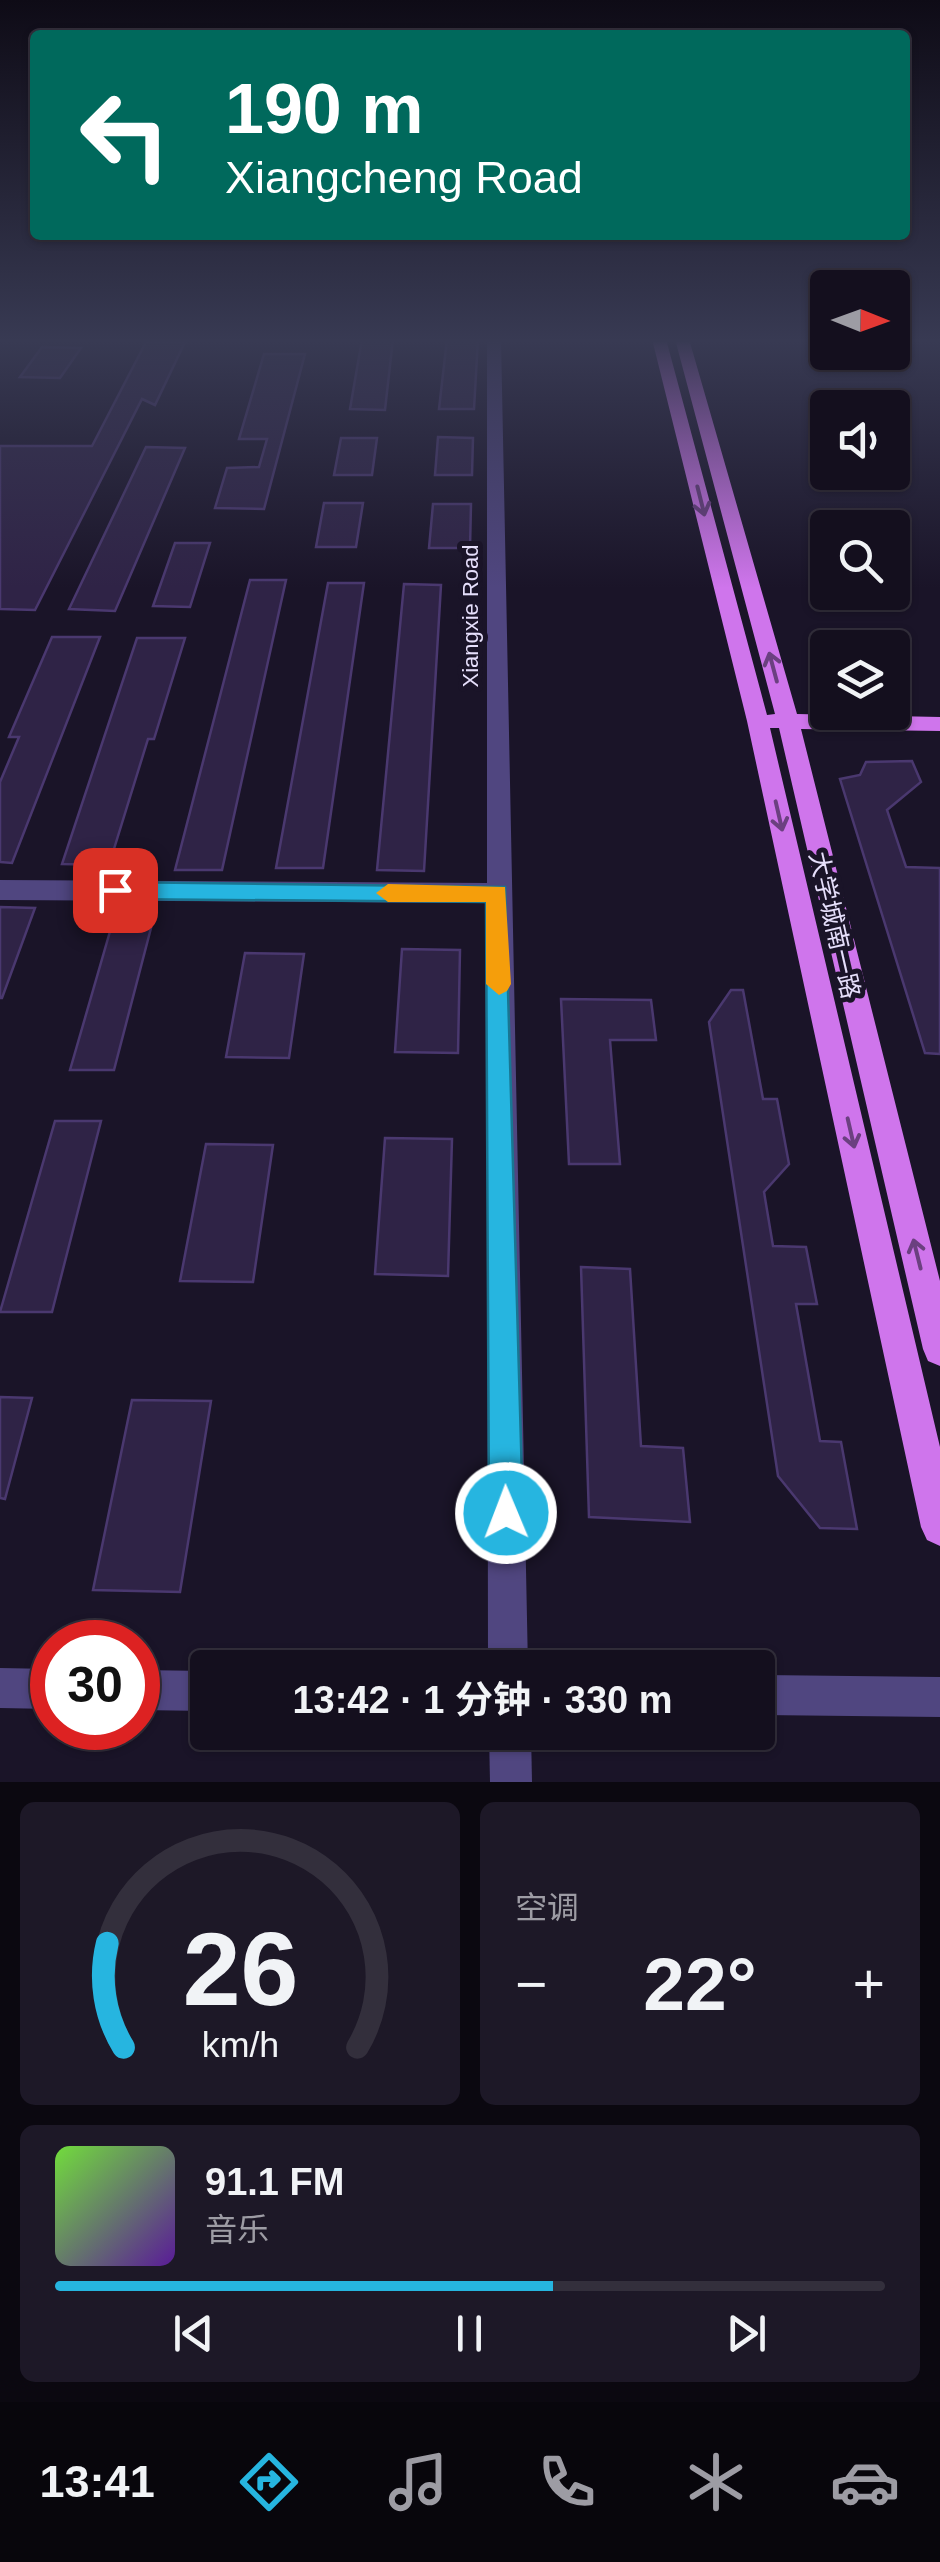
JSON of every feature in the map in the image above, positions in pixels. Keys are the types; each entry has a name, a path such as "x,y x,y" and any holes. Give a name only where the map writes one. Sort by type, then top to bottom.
{"main road":[{"name":"大学城南一路","path":"682,422 756,713 940,1527"},
{"name":"大学城南一路","path":"705,422 786,713 940,1349"},
{"path":"910,707 940,708"},
{"path":"786,713 810,709"},
{"path":"756,713 940,724"}],"street":[{"name":"Xiangxie Road","path":"494,422 508,1650"},
{"path":"0,890 497,894"},
{"path":"0,1688 30,1689"},
{"path":"160,1690 190,1690"},
{"path":"775,1696 940,1697"},
{"path":"510,1750 510,1782"}],"building":[{"path":"104,422 130,422 35,610 0,609 0,446 92,446"},
{"path":"244,422 287,422 264,509 215,508 227,468 259,467 267,439 239,439"},
{"path":"438,437 473,438 472,475 435,475"},
{"path":"341,438 377,438 372,475 334,475"},
{"path":"146,447 185,448 115,611 69,609"},
{"path":"324,503 363,503 356,547 316,547"},
{"path":"433,504 471,504 470,548 429,548"},
{"path":"175,543 210,543 190,607 153,606"},
{"path":"250,580 286,580 222,870 175,870"},
{"path":"328,583 364,583 323,868 276,868"},
{"path":"404,584 441,585 424,871 377,870"},
{"path":"52,637 100,637 12,863 0,862 0,782 19,737 9,737"},
{"path":"137,638 185,638 154,739 148,739 109,865 62,864"},
{"path":"912,761 921,782 887,810 906,867 940,868 940,1054 925,1053 840,779 860,775 866,762"},
{"path":"0,907 35,908 2,998 0,998"},
{"path":"111,928 151,928 114,1070 70,1070"},
{"path":"402,949 460,950 458,1053 395,1052"},
{"path":"245,953 304,954 289,1058 226,1057"},
{"path":"731,990 743,990 763,1099 777,1099 789,1164 764,1192 773,1246 806,1247 817,1304 796,1304 820,1441 841,1442 857,1529 820,1528 778,1476 709,1022"},
{"path":"561,999 651,1000 656,1040 610,1040 620,1164 569,1164"},
{"path":"55,1121 101,1121 52,1312 0,1312"},
{"path":"385,1138 452,1139 448,1276 375,1274"},
{"path":"206,1144 273,1145 253,1282 180,1281"},
{"path":"581,1267 630,1269 641,1446 683,1448 690,1522 589,1517"},
{"path":"0,1397 32,1398 5,1499 0,1498"},
{"path":"132,1400 211,1401 180,1592 93,1590"}],"slow traffic":[{"path":"388,893 497,894 499,984"}],"route":[{"path":"115,890 497,894 506,1513"}]}
